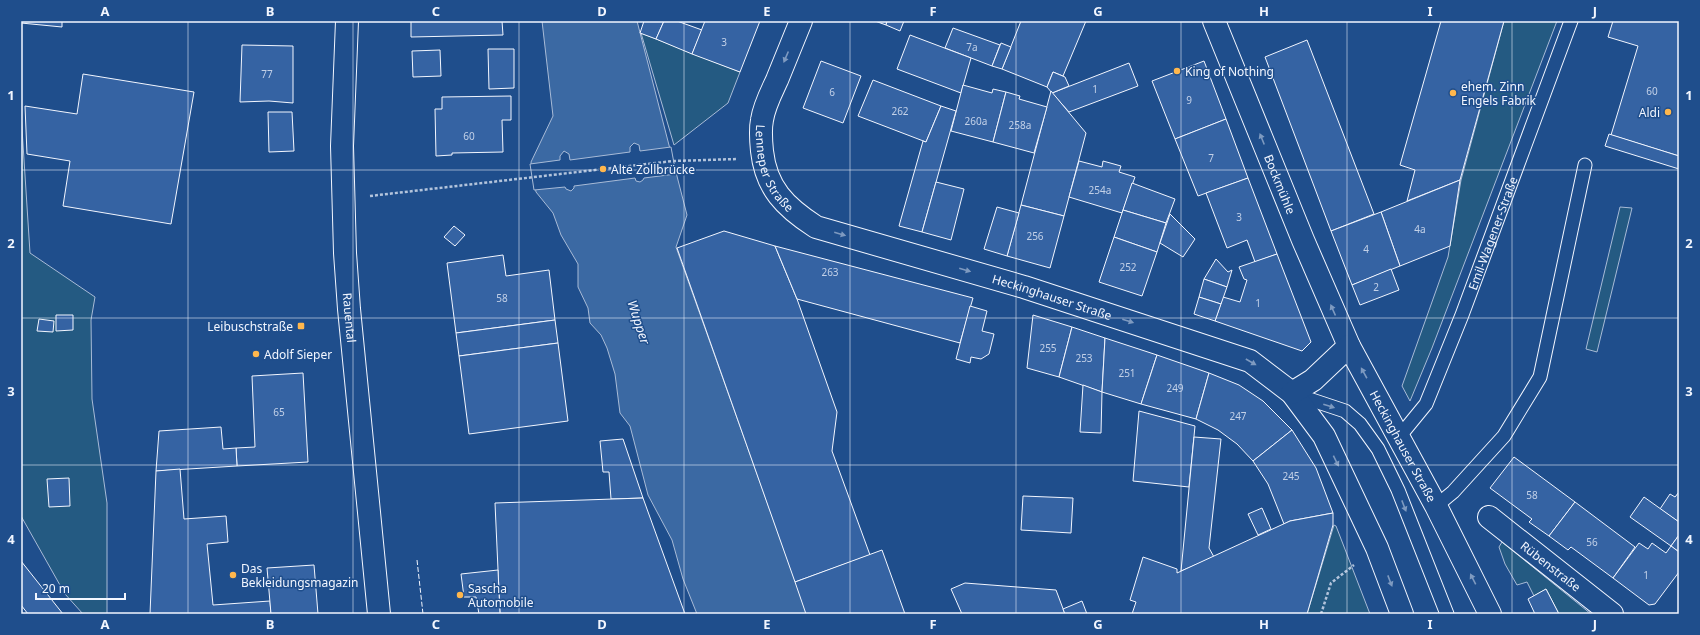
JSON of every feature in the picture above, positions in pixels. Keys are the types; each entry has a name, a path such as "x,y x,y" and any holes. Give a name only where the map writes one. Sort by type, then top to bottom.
{"main road":[{"name":"Rauental","path":"347,21 342,146 349,309 379,614"},
{"name":"Lenneper Straße","path":"801,21 766,105 762,120 760,138 763,163 766,175 772,187 792,210 804,219"},
{"name":"Bockmühle","path":"1214,21 1303,240 1349,346"},
{"name":"Heckinghauser Straße","path":"804,219 816,227 1024,287 1250,360 1292,394 1324,436 1377,548 1402,614"},
{"path":"1292,394 1313,380 1349,346"},
{"name":"Heckinghauser Straße","path":"1349,346 1436,506 1490,614"},
{"name":"Rübenstraße","path":"1489,517 1612,614"}],"lane":[{"name":"Emil-Wagener-Straße","path":"1399,437 1426,404 1462,315 1571,21"},
{"path":"1436,506 1453,492 1504,436 1540,377 1585,165"},
{"path":"1292,394 1345,411 1360,424 1378,449 1398,490 1447,614"}],"path":[{"path":"344,199 673,161 739,159 763,163"},
{"path":"1321,614 1331,583 1377,548"}],"shaded area":[{"path":"1504,21 1557,21 1432,348 1410,401 1402,386 1448,257 1461,180"},
{"path":"641,33 740,72 728,103 674,145"},
{"path":"21,113 30,253 95,297 91,320 92,399 107,503 107,614 83,614 65,594 21,516"},
{"path":"1620,207 1632,208 1597,352 1586,349"},
{"path":"1334,525 1336,526 1370,614 1307,614"},
{"path":"1502,542 1591,614 1559,614 1546,589 1534,596 1527,582 1517,585 1505,564 1499,547"}],"water":[{"name":"Wupper","path":"542,21 637,21 687,215 676,247 807,614 697,614 683,579 672,540 648,495 630,426 620,413 615,374 607,348 601,335 590,323 588,308 578,287 578,264 561,235 553,213 536,192 531,162 553,116"}],"pier":[{"name":"Alte Zollbrücke","path":"634,143 639,145 640,151 671,147 676,174 644,178 640,182 636,181 635,178 574,186 571,191 565,187 534,190 530,164 560,160 560,156 564,151 569,154 570,160 630,152 630,147"}],"building":[{"path":"21,21 62,21 62,27 21,23"},
{"path":"411,21 502,21 503,35 411,37"},
{"path":"644,21 664,21 656,39 640,33"},
{"path":"664,21 677,21 702,30 692,54 656,39"},
{"path":"705,21 760,21 740,72 692,54"},
{"path":"875,21 887,21 886,25"},
{"path":"887,21 904,21 900,31 886,25"},
{"path":"1021,21 1086,21 1063,76 1053,72 1047,87 1002,69"},
{"name":"ehem. Zinn Engels Fabrik","path":"1441,21 1504,21 1460,180 1407,201 1415,170 1400,165"},
{"path":"1613,21 1679,21 1679,156 1611,135 1638,46 1608,37"},
{"path":"953,28 1000,45 992,66 945,48"},
{"path":"910,35 971,58 961,93 897,69"},
{"path":"1307,40 1374,214 1331,231 1265,57"},
{"path":"1001,43 1011,47 1002,69 992,66"},
{"path":"242,45 293,46 293,103 269,101 240,102"},
{"path":"488,49 514,49 514,88 489,89"},
{"path":"440,50 441,76 413,77 412,51"},
{"path":"821,61 861,76 843,123 803,108"},
{"path":"1204,61 1226,119 1175,139 1152,81"},
{"path":"1129,63 1138,86 1069,112 1052,93"},
{"path":"1053,72 1065,77 1069,86 1052,93 1047,87"},
{"path":"83,74 194,92 171,224 63,206 70,161 27,154 25,106 77,114"},
{"path":"873,80 941,106 926,142 858,116"},
{"path":"963,85 992,93 993,89 1006,92 993,142 951,131"},
{"path":"1051,91 1086,133 1064,216 1021,205"},
{"path":"1006,92 1020,96 1019,99 1047,107 1034,153 993,142"},
{"path":"511,96 511,120 502,120 503,152 452,153 452,155 436,156 435,109 442,109 442,97"},
{"path":"941,106 956,111 922,232 899,226 923,141 926,142"},
{"path":"268,112 292,112 294,151 269,152"},
{"path":"1226,119 1248,178 1198,196 1175,139"},
{"path":"1609,134 1679,156 1679,169 1605,146"},
{"path":"1079,161 1102,167 1103,161 1121,166 1119,172 1135,177 1122,213 1069,197"},
{"path":"1248,178 1277,254 1255,262 1247,240 1227,248 1206,193"},
{"path":"1460,180 1450,246 1400,266 1381,212"},
{"path":"936,182 964,189 951,240 922,232"},
{"path":"1132,183 1175,199 1166,223 1123,210"},
{"path":"1021,205 1064,216 1050,268 1007,256"},
{"path":"997,207 1019,213 1007,256 984,249"},
{"path":"1123,210 1166,223 1157,252 1114,237"},
{"path":"1381,212 1400,266 1352,285 1331,231"},
{"path":"1170,214 1195,239 1183,257 1160,243"},
{"path":"454,226 465,235 455,246 444,237"},
{"path":"724,231 775,246 797,299 837,412 832,451 870,555 795,582 677,248"},
{"path":"1114,237 1157,252 1142,296 1099,282"},
{"path":"775,246 973,298 960,343 797,299"},
{"path":"1277,254 1311,342 1302,351 1215,321 1223,297 1240,302 1247,280 1244,279 1239,267"},
{"path":"503,255 506,276 549,270 555,320 456,333 447,263"},
{"path":"1216,259 1228,272 1232,270 1227,287 1204,279"},
{"path":"1391,269 1399,290 1360,305 1352,285"},
{"path":"1204,279 1227,287 1221,304 1199,297"},
{"path":"1199,297 1221,304 1215,321 1194,314"},
{"path":"970,306 987,311 982,331 994,334 989,354 981,359 971,357 970,363 956,359"},
{"path":"56,315 73,315 73,330 56,331"},
{"path":"1033,315 1072,327 1059,377 1027,368"},
{"path":"39,319 54,321 53,332 37,331"},
{"path":"555,320 558,343 459,356 456,333"},
{"path":"1072,327 1105,338 1102,392 1059,377"},
{"path":"1105,338 1157,355 1141,404 1102,392"},
{"path":"558,343 568,421 469,434 459,356"},
{"path":"1157,355 1209,373 1196,419 1141,404"},
{"path":"303,373 308,462 237,466 236,448 255,447 252,376"},
{"path":"1209,373 1239,385 1263,401 1292,430 1253,461 1237,444 1218,430 1196,419"},
{"path":"1083,385 1102,392 1101,433 1080,432"},
{"path":"1139,411 1195,426 1189,487 1133,481"},
{"path":"221,427 223,449 236,448 237,466 156,471 159,431"},
{"path":"1292,430 1316,468 1333,513 1290,521 1284,524 1268,484 1253,461"},
{"path":"1194,437 1221,439 1209,548 1214,557 1181,571"},
{"path":"623,439 643,498 611,499 609,472 603,472 600,441"},
{"path":"1514,457 1575,502 1549,536 1529,522 1532,519 1490,488"},
{"path":"180,469 184,519 226,516 228,542 207,544 213,605 270,601 271,614 150,614 156,471"},
{"path":"69,478 70,506 49,507 47,479"},
{"path":"1679,492 1679,522 1660,509 1670,494 1675,497"},
{"path":"1023,496 1073,498 1071,533 1021,530"},
{"path":"1644,497 1679,522 1679,535 1671,546 1630,517"},
{"path":"643,498 685,614 500,614 495,503"},
{"path":"1575,502 1635,547 1613,578 1571,547 1568,550 1549,536"},
{"path":"1262,508 1271,529 1258,535 1248,514"},
{"path":"1333,513 1333,525 1307,614 1132,614 1136,602 1130,600 1143,557 1177,569 1177,573 1290,521"},
{"path":"1679,535 1679,552 1671,546"},
{"path":"1639,543 1648,549 1652,543 1666,553 1671,546 1679,552 1679,572 1655,604 1649,605 1613,578"},
{"path":"882,550 905,614 806,614 795,582"},
{"path":"21,561 63,614 28,614 21,605"},
{"path":"314,565 318,614 271,614 267,568"},
{"path":"498,570 500,614 479,614 476,597 464,597 461,574"},
{"path":"965,583 1056,590 1065,614 962,614 951,589"},
{"path":"1546,589 1559,614 1535,614 1528,599"},
{"path":"1082,601 1087,614 1065,614 1063,609"}],"fence":[{"path":"417,560 423,614"}],"place":[{"name":"King of Nothing","path":"1177,71"},
{"name":"ehem. Zinn Engels Fabrik","path":"1453,93"},
{"name":"Aldi","path":"1668,112"},
{"name":"Alte Zollbrücke","path":"603,169"},
{"name":"Leibuschstraße","path":"301,326"},
{"name":"Adolf Sieper","path":"256,354"},
{"name":"Das Bekleidungsmagazin","path":"233,575"},
{"name":"Sascha Automobile","path":"460,595"}]}
